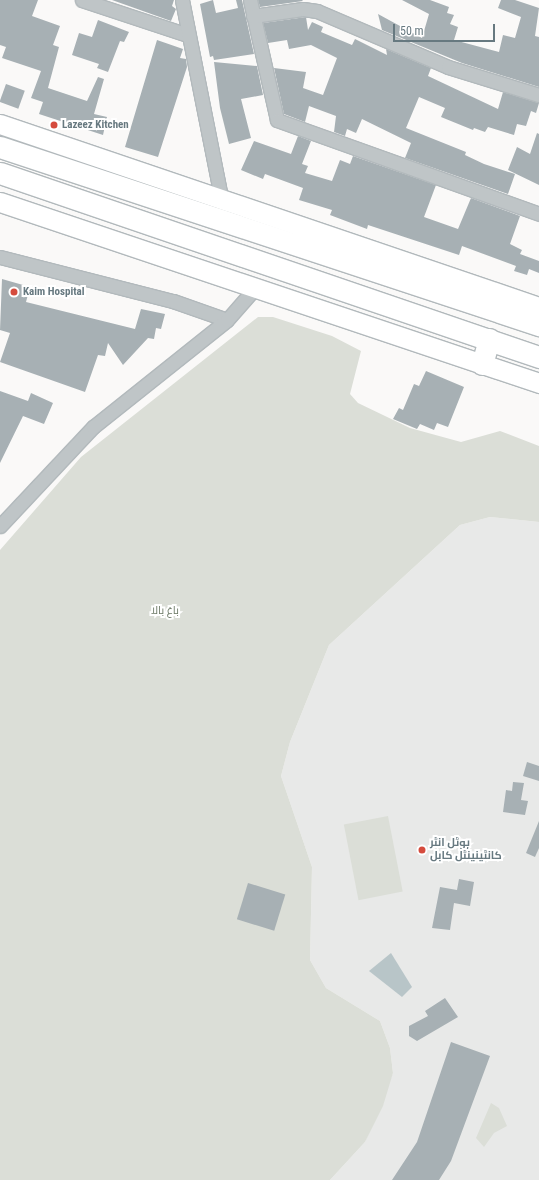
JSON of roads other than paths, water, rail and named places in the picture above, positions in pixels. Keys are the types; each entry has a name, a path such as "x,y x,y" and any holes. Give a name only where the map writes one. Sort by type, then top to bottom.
{"main road":[{"path":"0,147 539,325"},
{"path":"46,188 53,165"},
{"path":"0,173 539,357"},
{"path":"482,364 489,339"}],"street":[{"path":"82,0 188,35"},
{"path":"182,0 222,200 224,220"},
{"path":"250,0 278,120 539,214"},
{"path":"253,16 316,6 448,67 539,95"},
{"path":"0,124 539,307"},
{"path":"0,202 539,383"},
{"path":"0,257 173,301 227,320"},
{"path":"0,526 93,426 227,320 255,288"}],"place":[{"name":"Lazeez Kitchen","path":"54,125"},
{"name":"Kaim Hospital","path":"14,292"},
{"name":"ہوٹل انٹر کانٹینینٹل کابل","path":"422,850"}],"park label":[{"name":"باغ بالا","path":"165,611"}]}
